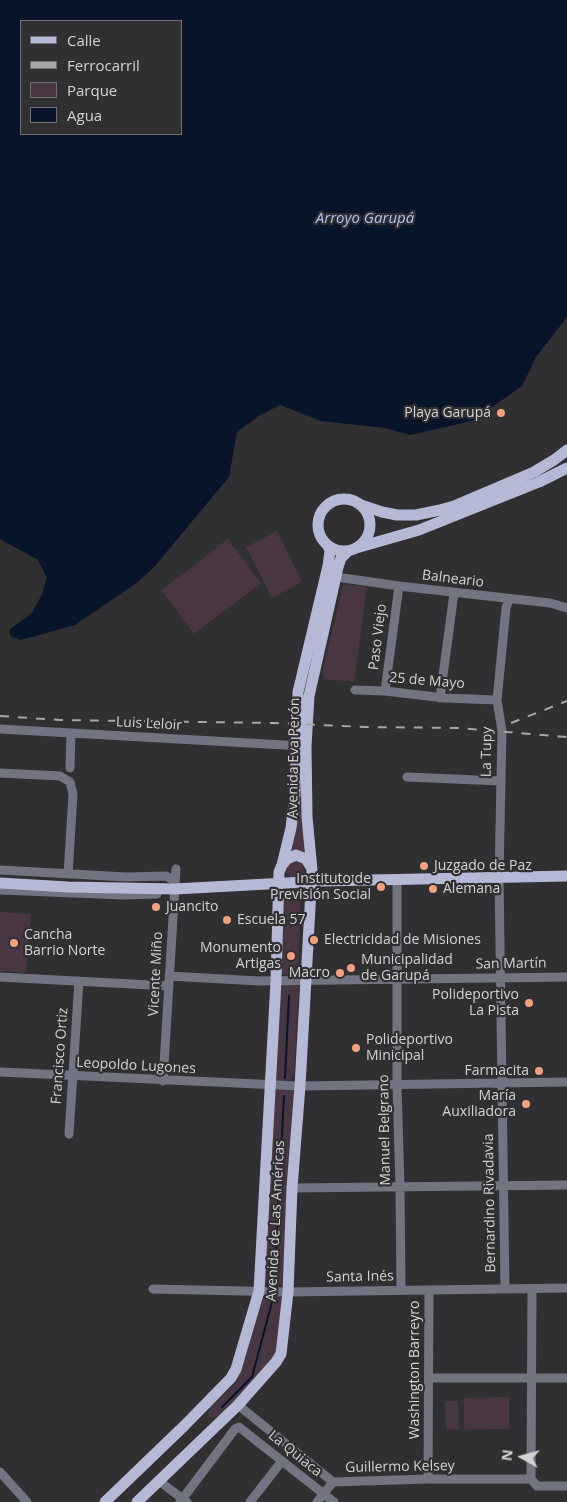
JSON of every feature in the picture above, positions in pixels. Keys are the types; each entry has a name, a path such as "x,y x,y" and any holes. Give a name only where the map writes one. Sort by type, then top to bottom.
{"main road":[{"path":"361,505 397,515 416,515 440,510 454,506 544,467 567,450"},
{"path":"352,550 367,538 370,524 367,512 354,500 338,499 330,502 324,507 320,515 318,523 321,538 328,546 340,551 352,550 419,530 539,482 567,468"},
{"name":"Avenida Eva Perón","path":"311,882 299,687 328,566 330,551 328,546"},
{"name":"Avenida Eva Perón","path":"279,880 291,828 311,683 341,558 352,550"},
{"path":"282,865 292,856 296,855 306,859 311,866"},
{"path":"0,883 87,888 279,880 311,882 567,876"},
{"path":"0,877 175,885"},
{"name":"Avenida de Las Américas","path":"105,1502 231,1378 236,1369 259,1291 271,1086 279,880"},
{"name":"Avenida de Las Américas","path":"137,1502 238,1405 281,1354 288,1292 292,1188 300,1086 311,882"}],"street":[{"name":"Balneario","path":"336,577 454,593 550,603 567,608"},
{"name":"Paso Viejo","path":"385,691 399,586"},
{"path":"440,698 454,593"},
{"name":"La Tupy","path":"499,877 502,731 497,700 506,608 509,599"},
{"name":"25 de Mayo","path":"354,690 385,691 440,698 497,700"},
{"name":"Luis Leloir","path":"0,729 302,746"},
{"path":"70,768 71,733"},
{"path":"0,773 60,776 70,782 73,794 68,874"},
{"path":"407,777 500,781"},
{"name":"Vicente Miño","path":"163,1081 176,869"},
{"path":"0,870 126,877 166,876 175,885 161,894 124,895 0,890"},
{"name":"Bernardino Rivadavia","path":"499,877 505,1289"},
{"name":"Manuel Belgrano","path":"397,880 397,1085 401,1290"},
{"name":"San Martín","path":"169,976 259,981 567,977"},
{"path":"0,977 169,986"},
{"name":"Francisco Ortiz","path":"69,1134 79,981"},
{"name":"Leopoldo Lugones","path":"0,1072 271,1086 567,1082"},
{"path":"292,1188 567,1185"},
{"name":"Santa Inés","path":"153,1289 288,1292 567,1288"},
{"path":"531,1479 532,1289"},
{"name":"Washington Barreyro","path":"428,1479 430,1290"},
{"path":"429,1378 567,1378"},
{"name":"Guillermo Kelsey","path":"238,1405 333,1482 428,1479 531,1479 537,1486 567,1486"},
{"name":"La Quiaca","path":"183,1501 239,1426 334,1502"},
{"path":"250,1502 282,1461"},
{"path":"0,1472 27,1502"},
{"path":"159,1480 183,1501"},
{"path":"317,1502 333,1482"}],"green space":[{"path":"277,531 302,582 272,598 246,547"},
{"path":"228,539 261,583 194,634 161,590"},
{"path":"343,584 367,587 354,682 324,679 322,674"},
{"path":"303,762 305,855 288,854"},
{"path":"295,861 301,864 304,870 301,876 295,879 289,876 286,870 289,864"},
{"path":"283,888 301,888 298,975 282,975"},
{"name":"Cancha Barrio Norte","path":"0,912 31,914 26,973 0,971"},
{"path":"285,984 297,984 299,988 294,1075 290,1080 277,1080 274,1076 281,988"},
{"path":"278,1087 290,1087 295,1093 284,1277 281,1285 267,1283 263,1279 274,1094"},
{"path":"265,1293 280,1295 283,1298 278,1351 226,1414 207,1417 210,1408 238,1381 260,1297"},
{"path":"509,1397 509,1429 464,1430 464,1398"},
{"path":"445,1401 458,1401 459,1429 446,1430"}],"water":[{"name":"Arroyo Garupá","path":"0,0 567,0 567,317 536,357 522,386 472,421 410,435 385,428 321,421 280,405 259,416 237,432 229,477 155,566 138,582 75,625 21,640 11,637 9,630 32,613 42,594 47,578 38,560 0,539"}],"waterway":[{"path":"285,1078 289,996"},
{"path":"274,1282 284,1096"},
{"path":"222,1407 252,1377 272,1302"}],"railway":[{"path":"511,723 567,701"},
{"path":"0,716 60,720 458,728 567,737"}],"place":[{"name":"Playa Garupá","path":"501,413"},
{"name":"Juzgado de Paz","path":"424,866"},
{"name":"Instituto de Previsión Social","path":"381,887"},
{"name":"Alemana","path":"433,889"},
{"name":"Juancito","path":"156,907"},
{"name":"Escuela 57","path":"227,920"},
{"name":"Electricidad de Misiones","path":"314,940"},
{"name":"Cancha Barrio Norte","path":"14,943"},
{"name":"Monumento Artigas","path":"291,956"},
{"name":"Municipalidad de Garupá","path":"351,968"},
{"name":"Macro","path":"340,973"},
{"name":"Polideportivo La Pista","path":"529,1003"},
{"name":"Polideportivo Minicipal","path":"356,1048"},
{"name":"Farmacita","path":"539,1071"},
{"name":"María Auxiliadora","path":"526,1104"}]}
